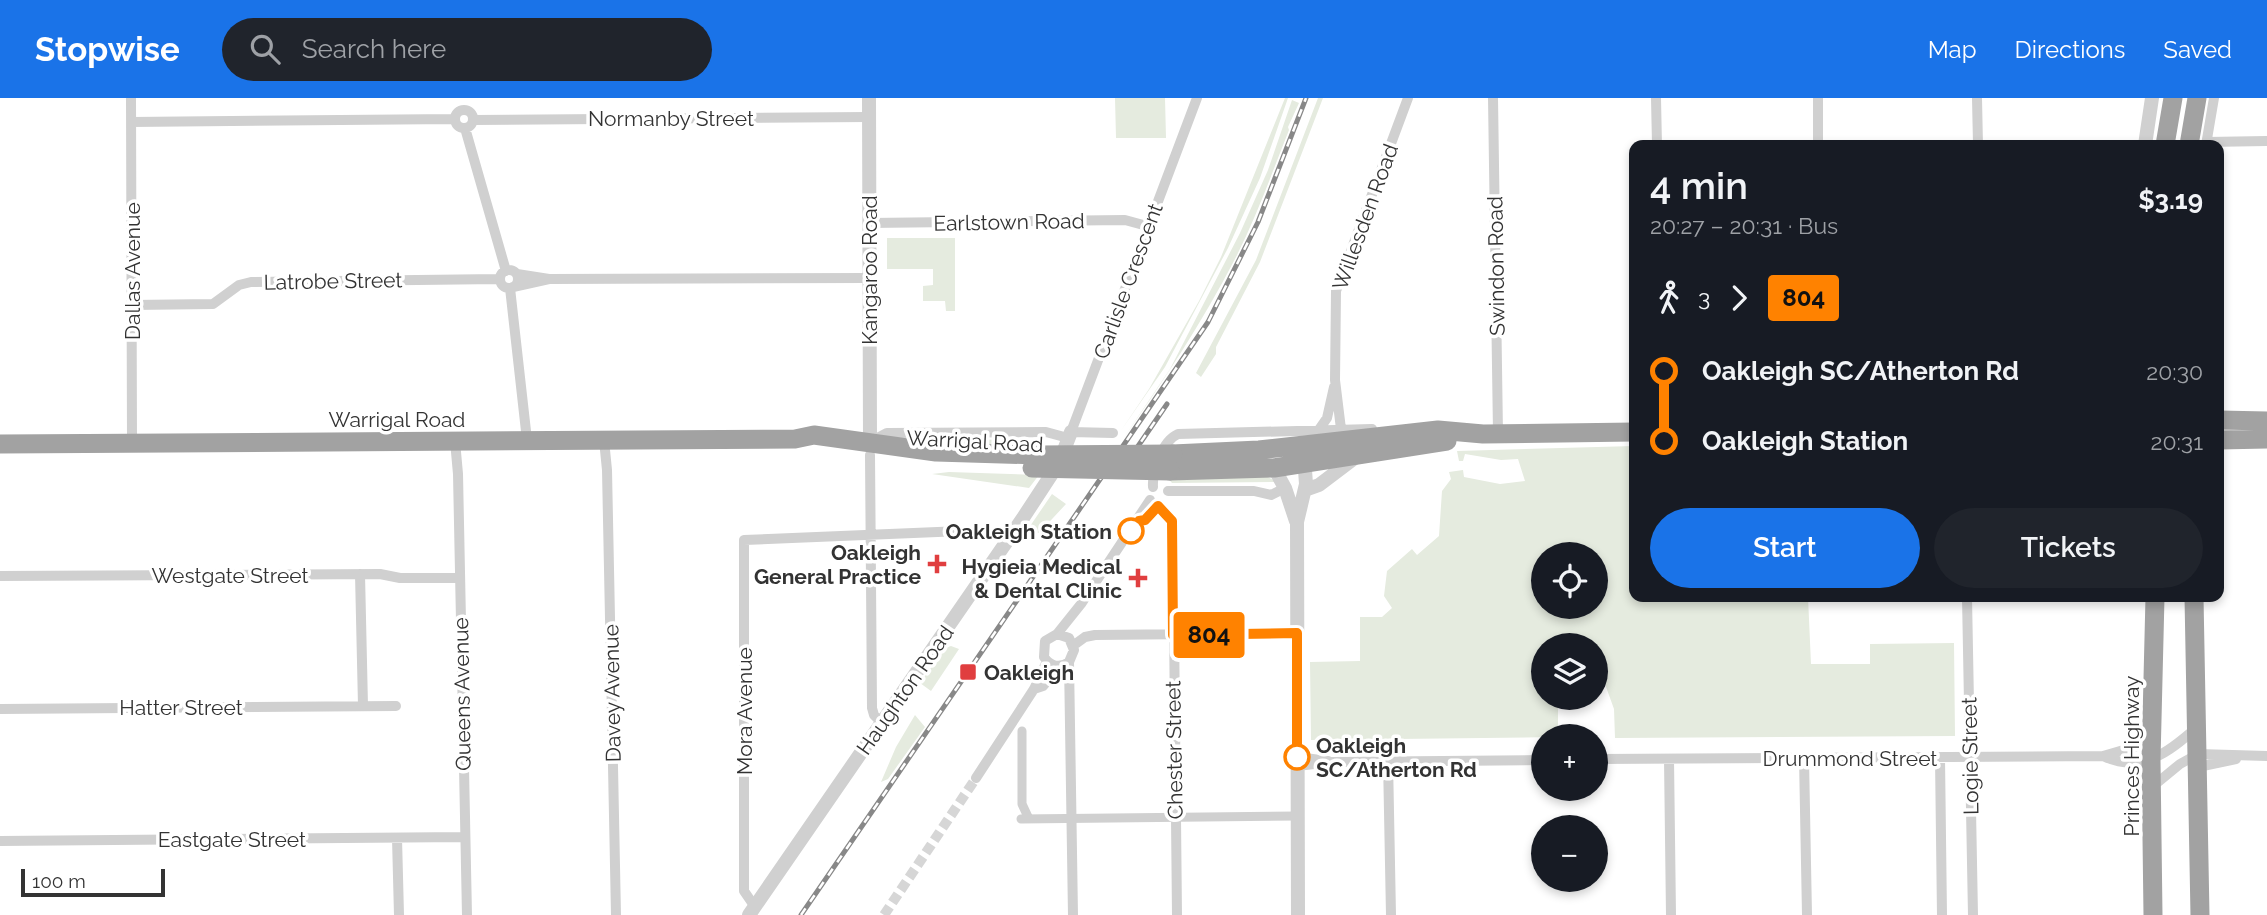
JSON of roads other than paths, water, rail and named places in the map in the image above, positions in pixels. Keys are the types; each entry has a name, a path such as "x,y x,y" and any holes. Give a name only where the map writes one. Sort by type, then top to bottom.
{"highway":[{"path":"2166,140 2173,98"},
{"path":"2197,98 2201,140"},
{"path":"2224,420 2267,421"},
{"name":"Warrigal Road","path":"1165,475 1302,455 1388,435 1438,430 1490,434 1629,432"},
{"name":"Warrigal Road","path":"0,444 795,439 813,446 936,452 1165,475 1274,468 1302,455 1357,456 1490,434"},
{"path":"2225,443 2267,439"},
{"name":"Princes Highway","path":"2153,915 2151,751 2155,602"},
{"path":"2194,602 2200,915"}],"street":[{"name":"Dallas Avenue","path":"131,98 132,443"},
{"path":"458,115 459,98"},
{"name":"Kangaroo Road","path":"869,98 870,449"},
{"name":"Carlisle Crescent","path":"1059,463 1196,98"},
{"name":"Willesden Road","path":"1341,429 1335,380 1336,291 1408,98"},
{"name":"Swindon Road","path":"1490,434 1493,98"},
{"path":"1656,98 1657,140"},
{"path":"1818,98 1818,140"},
{"path":"1977,98 1978,140"},
{"path":"2146,140 2152,98"},
{"path":"2202,140 2214,98"},
{"path":"131,122 458,115 470,112 469,124 507,275 518,282 512,288 524,440"},
{"name":"Normanby Street","path":"469,124 869,117"},
{"path":"2224,143 2267,141"},
{"name":"Earlstown Road","path":"869,223 1125,220 1147,226"},
{"name":"Latrobe Street","path":"132,304 213,304 239,285 251,282 507,275 549,279 869,278"},
{"name":"Latrobe Street","path":"512,288 549,279"},
{"name":"Willesden Road","path":"1318,431 1327,418 1335,380"},
{"name":"Warrigal Road","path":"1165,475 1165,444 1178,434 1374,429 1388,435"},
{"name":"Warrigal Road","path":"870,449 887,433 1113,433"},
{"name":"Davey Avenue","path":"607,440 616,915"},
{"name":"Queens Avenue","path":"458,441 467,915"},
{"path":"870,449 872,702 887,717"},
{"path":"1298,915 1297,522 1305,490 1302,455"},
{"path":"1305,490 1319,485 1357,456"},
{"name":"Haughton Road","path":"756,906 1059,463"},
{"path":"1274,468 1285,488 1297,522"},
{"path":"1165,475 1271,495 1285,488"},
{"path":"1156,504 1165,475"},
{"path":"976,778 1034,689 1047,661 1043,646 1049,637 1057,634 1081,604 1139,521 1156,504 1167,499 1165,475"},
{"name":"Chester Street","path":"1156,504 1173,526 1177,915"},
{"path":"870,533 986,530 1008,540"},
{"name":"Mora Avenue","path":"756,906 745,882 744,540 870,533"},
{"path":"360,574 363,706"},
{"name":"Westgate Street","path":"0,576 360,574 400,578 460,578"},
{"name":"Logie Street","path":"1968,602 1973,915"},
{"path":"1034,689 1043,686 1074,654 1071,642 1081,604"},
{"path":"1057,634 1071,642 1095,635 1297,633"},
{"path":"1047,661 1064,664"},
{"path":"1064,664 1072,818 1073,915"},
{"name":"Hatter Street","path":"0,709 396,706"},
{"name":"Drummond Street","path":"1608,759 2103,756 2151,751 2167,754 2198,726"},
{"path":"1022,732 1022,804 1025,819 1297,816"},
{"name":"Drummond Street","path":"2103,756 2110,760 2151,751"},
{"path":"2152,787 2180,764 2267,756"},
{"path":"1804,758 1807,915"},
{"name":"Logie Street","path":"1940,758 1942,915"},
{"path":"1669,759 1671,915"},
{"path":"1297,761 1531,760"},
{"path":"1388,761 1391,915"},
{"name":"Eastgate Street","path":"0,841 465,837"},
{"path":"397,838 399,915"}],"tunnel":[{"path":"884,915 976,778"}],"railway":[{"path":"801,915 1208,322 1258,222 1306,98"},
{"path":"1123,468 1167,404"}],"place":[{"name":"Oakleigh Station","path":"1131,531"},
{"name":"Oakleigh General Practice","path":"937,564"},
{"name":"Hygieia Medical & Dental Clinic","path":"1138,578"},
{"name":"Oakleigh","path":"968,672"},
{"name":"Oakleigh SC/Atherton Rd","path":"1297,757"}]}
